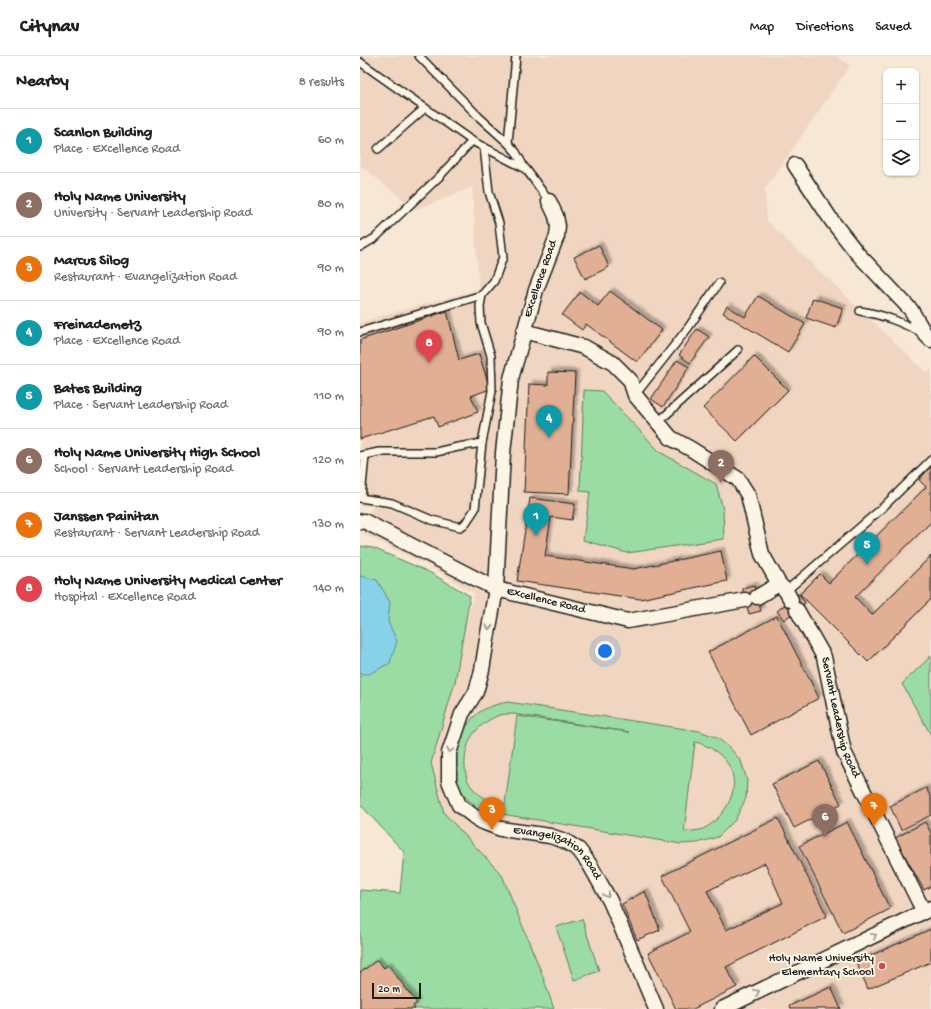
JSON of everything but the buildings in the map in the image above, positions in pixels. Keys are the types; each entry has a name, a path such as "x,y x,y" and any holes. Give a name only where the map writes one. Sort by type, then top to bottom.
{"street":[{"path":"795,165 832,220 857,253 911,310 928,337"},
{"name":"Excellence Road","path":"496,589 503,452 511,379 536,290 556,236 558,226 556,216 549,201"},
{"name":"Servant Leadership Road","path":"524,330 584,347 613,363 630,380 635,395 671,438 738,479 748,495 762,554 824,657 844,752 927,910"},
{"name":"Excellence Road","path":"360,522 364,521 371,524 496,589 628,622 751,598 788,596"},
{"name":"Evangelization Road","path":"496,589 482,670 476,692 462,714 449,753 448,781 459,805 480,821 502,829 550,836 565,841 579,850 590,864 610,901 656,1009"},
{"path":"722,1009 927,910"}],"lane":[{"path":"419,56 479,117 508,143 516,152 526,169 549,201"},
{"path":"508,143 516,56"},
{"path":"360,62 472,141 526,169"},
{"path":"378,149 425,108"},
{"path":"360,247 375,238 440,176 472,141"},
{"path":"482,443 436,452 394,452 363,455 360,498 392,503 432,520 460,527 465,524 475,509 482,443 492,391 491,356 481,323 480,306 482,295 494,281 503,256 499,223 489,192 484,147"},
{"path":"635,395 688,328 719,283"},
{"path":"360,332 482,295"},
{"path":"860,311 879,314 896,320 928,337"},
{"path":"657,423 738,350"},
{"path":"788,596 931,460"}],"shaded area":[{"path":"360,56 837,56 850,66 765,189 767,221 926,372 931,370 931,1009 543,1009 415,764 475,594 431,567 363,534 373,506 360,505 360,322 479,289 472,187 416,210 360,165"}],"green space":[{"path":"584,390 602,391 660,452 716,484 723,509 724,539 627,553 583,540 590,492 580,491"},
{"path":"360,546 373,548 429,572 470,596 455,682 431,763 444,813 502,875 542,974 554,1009 360,1009 360,890 400,893 404,852 360,804"},
{"path":"931,656 931,735 902,684"},
{"path":"508,702 699,731 716,737 729,747 741,761 747,780 746,798 735,820 718,837 697,843 681,844 490,812 470,801 458,785 454,775 455,753 463,732 469,722 477,714 487,708","holes":["503,714 513,714 629,732 517,716 505,804 486,799 478,794 468,780 465,759 471,737 480,727 490,719 497,716","695,742 711,748 725,760 731,770 733,788 728,804 717,819 703,829 684,832"]},
{"path":"582,919 599,971 574,980 556,927"}],"water":[{"path":"360,576 377,580 390,602 388,622 397,641 390,663 369,674 360,674"}],"place":[{"name":"Holy Name University Medical Center","path":"429,363"},
{"name":"Freinademetz","path":"549,438"},
{"name":"Holy Name University","path":"721,483"},
{"name":"Scanlon Building","path":"536,536"},
{"name":"Bates Building","path":"867,565"},
{"name":"Janssen Painitan","path":"874,826"},
{"name":"Marcus Silog","path":"492,830"},
{"name":"Holy Name University High School","path":"825,837"},
{"name":"Holy Name University Elementary School","path":"882,966"}]}
